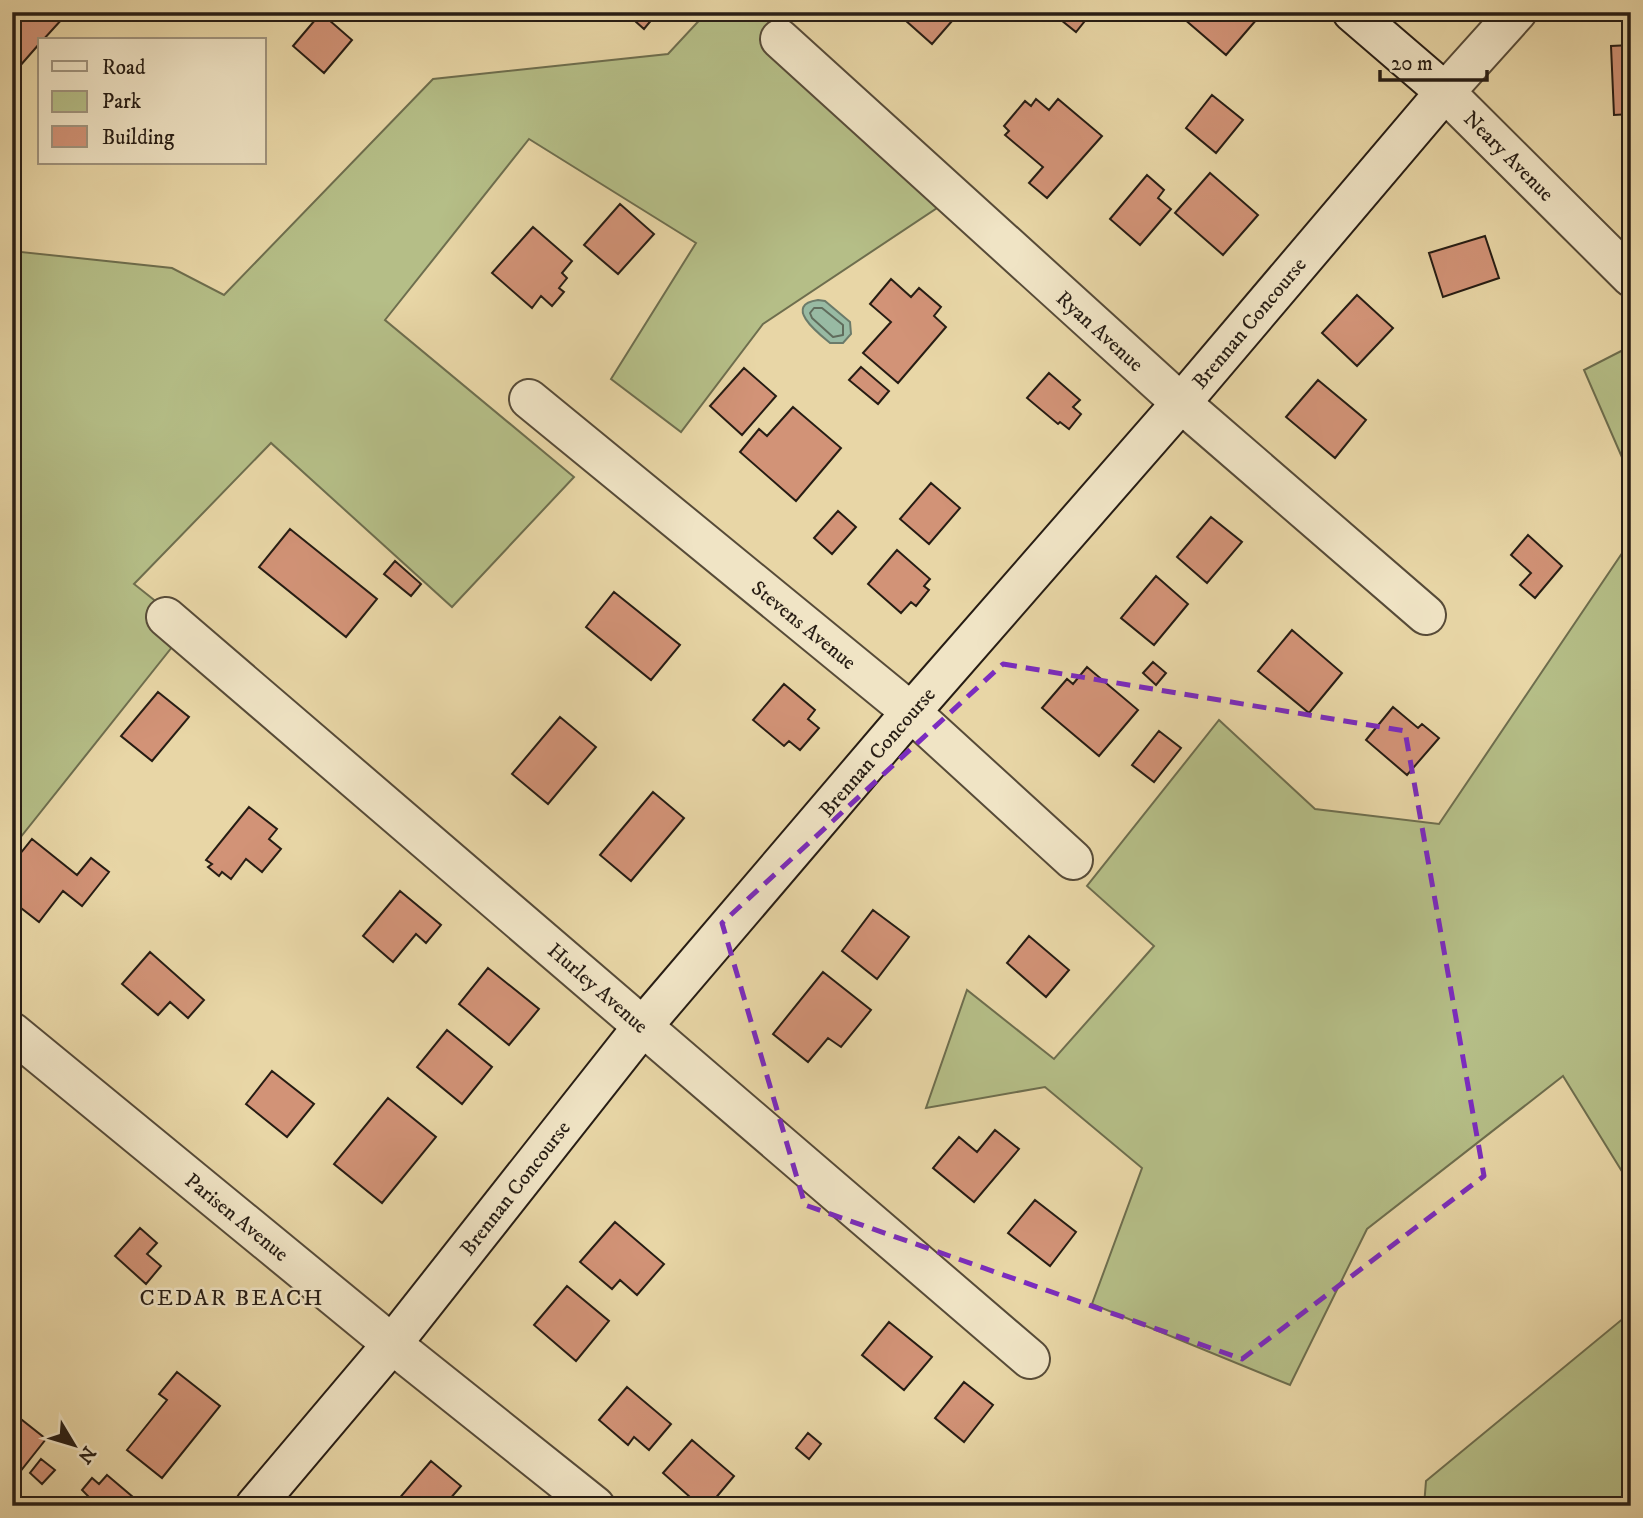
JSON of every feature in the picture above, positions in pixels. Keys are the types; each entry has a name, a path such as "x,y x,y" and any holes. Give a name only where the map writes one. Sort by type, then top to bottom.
{"street":[{"name":"Neary Avenue","path":"1352,12 1445,92 1631,277"},
{"name":"Brennan Concourse","path":"255,1506 392,1344 643,1026 911,712 1181,403 1445,92 1517,12"},
{"name":"Ryan Avenue","path":"780,39 1181,403 1426,615"},
{"name":"Stevens Avenue","path":"529,399 911,712 1073,860"},
{"name":"Hurley Avenue","path":"166,617 1030,1359"},
{"name":"Parisen Avenue","path":"12,1032 392,1344 595,1506"}],"highlighted area":[{"path":"1003,664 1405,731 1484,1176 1242,1359 805,1205 722,923"}],"green space":[{"path":"707,12 765,12 952,198 763,324 681,432 611,379 696,243 529,139 385,320 574,477 452,607 271,443 134,584 188,627 12,848 12,251 172,268 224,295 433,79 668,54"},
{"path":"1631,346 1631,478 1584,370"},
{"path":"1631,540 1631,1186 1563,1076 1367,1229 1290,1385 1092,1304 1142,1168 1045,1087 926,1108 967,990 1054,1059 1154,946 1087,886 1219,720 1315,809 1439,824"},
{"path":"1631,1312 1631,1506 1424,1506 1426,1481"}],"water":[{"path":"818,300 825,301 850,322 851,334 843,343 830,343 806,320 803,308"}],"building":[{"path":"12,12 56,12 63,18 45,38 38,38 38,45 12,75"},
{"path":"625,12 658,12 644,29"},
{"path":"896,12 958,12 959,13 932,44"},
{"path":"1051,12 1092,12 1076,32"},
{"path":"1176,12 1249,12 1257,19 1226,55"},
{"path":"321,13 352,40 324,73 293,46"},
{"path":"1631,45 1631,114 1614,115 1611,46"},
{"path":"1212,95 1243,120 1216,153 1186,128"},
{"path":"1036,99 1049,110 1058,99 1102,136 1047,198 1029,183 1043,167 1005,135 1009,131 1004,126 1025,101 1031,106"},
{"path":"1210,173 1258,215 1223,255 1175,213"},
{"path":"1147,175 1164,190 1158,198 1171,209 1140,245 1110,219"},
{"path":"620,204 654,234 618,274 584,245"},
{"path":"533,227 572,261 562,273 567,278 559,288 564,292 552,306 541,296 532,308 492,273"},
{"path":"1485,236 1499,278 1443,297 1429,253"},
{"path":"891,279 911,297 919,288 941,307 934,316 946,327 898,383 863,353 891,322 870,304"},
{"path":"1357,295 1393,328 1357,366 1322,333"},
{"path":"861,367 889,391 878,404 849,380"},
{"path":"744,368 776,396 742,435 710,406"},
{"path":"1049,373 1080,400 1073,407 1081,414 1069,429 1060,422 1058,424 1027,398"},
{"path":"1318,380 1366,420 1335,458 1286,417"},
{"path":"793,407 841,448 796,501 740,452 759,429 767,436"},
{"path":"931,483 960,508 929,544 900,519"},
{"path":"838,511 856,527 832,554 814,538"},
{"path":"1211,517 1242,542 1207,583 1177,557"},
{"path":"290,529 377,599 346,637 259,567"},
{"path":"1528,535 1562,566 1535,598 1520,585 1531,573 1511,555"},
{"path":"897,550 930,579 924,586 929,590 916,606 911,602 901,613 868,584"},
{"path":"395,561 421,584 411,596 384,574"},
{"path":"1156,576 1188,604 1154,645 1121,618"},
{"path":"614,592 680,645 651,680 586,627"},
{"path":"1292,630 1342,673 1309,713 1258,671"},
{"path":"1153,662 1166,673 1156,685 1143,673"},
{"path":"1087,667 1138,710 1099,756 1042,708 1067,679 1073,684"},
{"path":"784,684 815,710 808,719 819,728 800,750 789,741 784,746 753,720"},
{"path":"158,692 189,717 152,761 121,736"},
{"path":"1393,707 1418,728 1422,724 1439,738 1407,775 1366,740"},
{"path":"560,717 596,747 548,804 512,774"},
{"path":"1159,731 1181,748 1154,782 1132,765"},
{"path":"653,792 684,818 631,881 600,855"},
{"path":"249,807 277,829 269,839 281,849 262,872 246,859 231,879 222,872 219,876 208,867 212,864 206,860"},
{"path":"32,839 77,875 91,858 109,872 82,906 63,891 39,922 12,901 12,864"},
{"path":"400,891 441,925 426,943 416,934 393,962 363,936"},
{"path":"873,910 909,937 877,979 842,951"},
{"path":"1029,936 1069,970 1046,997 1007,963"},
{"path":"150,952 204,1000 188,1018 170,1002 158,1015 122,984"},
{"path":"488,968 539,1009 509,1045 459,1004"},
{"path":"823,972 871,1010 841,1047 828,1038 808,1062 773,1034"},
{"path":"447,1030 492,1067 462,1104 417,1067"},
{"path":"272,1071 314,1104 287,1137 246,1104"},
{"path":"388,1098 436,1137 382,1203 334,1164"},
{"path":"995,1130 1019,1149 974,1202 933,1168 959,1137 977,1152"},
{"path":"1035,1200 1076,1232 1050,1266 1008,1233"},
{"path":"615,1222 664,1264 637,1295 620,1280 612,1289 580,1262"},
{"path":"140,1228 157,1243 147,1254 161,1266 146,1284 115,1256"},
{"path":"567,1286 609,1321 576,1361 534,1325"},
{"path":"889,1322 932,1357 904,1390 862,1355"},
{"path":"177,1372 220,1406 162,1478 127,1450 167,1400 159,1394"},
{"path":"964,1382 993,1405 964,1442 935,1418"},
{"path":"627,1387 671,1424 649,1450 634,1437 628,1445 599,1420"},
{"path":"12,1412 46,1439 19,1473 12,1467"},
{"path":"808,1433 821,1444 809,1459 796,1448"},
{"path":"692,1440 734,1476 709,1506 700,1506 663,1473"},
{"path":"41,1459 55,1470 42,1484 30,1473"},
{"path":"431,1461 461,1486 444,1506 400,1506 397,1501"},
{"path":"107,1475 140,1503 138,1506 82,1506 89,1497 82,1490 92,1478 99,1484"}],"district":[{"name":"CEDAR BEACH","path":"232,1297"}]}
